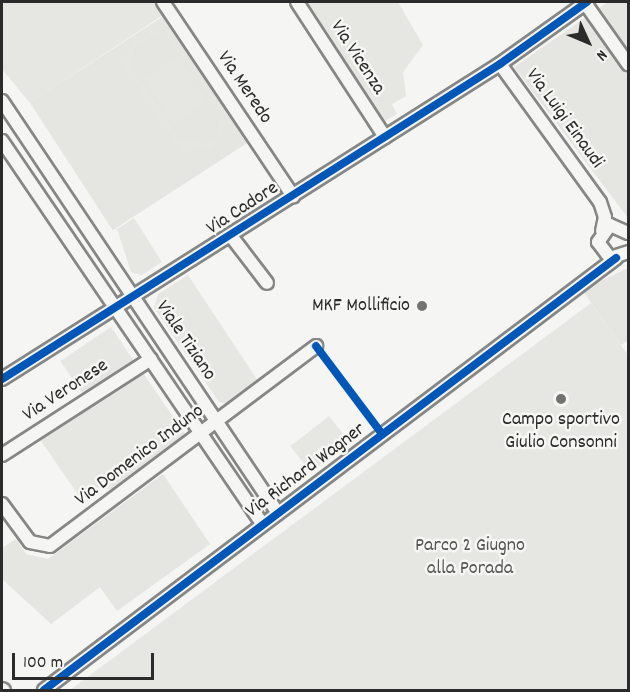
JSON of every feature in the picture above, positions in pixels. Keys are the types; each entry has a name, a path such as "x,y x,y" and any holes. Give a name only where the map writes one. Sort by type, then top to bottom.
{"street":[{"name":"Via Meredo","path":"162,2 293,196"},
{"name":"Via Vicenza","path":"297,2 385,137"},
{"name":"Via Cadore","path":"2,379 500,64 586,2"},
{"path":"586,2 628,64"},
{"name":"Via Luigi Einaudi","path":"500,64 600,202 605,217 602,231"},
{"name":"Viale Tiziano","path":"2,101 278,513"},
{"name":"Viale Tiziano","path":"2,141 262,524"},
{"path":"588,276 602,231 614,225 628,233"},
{"path":"231,236 267,283"},
{"path":"598,244 604,255 623,255"},
{"name":"Via Richard Wagner","path":"44,690 588,276 623,255"},
{"name":"Via Domenico Induno","path":"2,504 23,534 43,548 57,543 316,346"},
{"name":"Via Veronese","path":"2,455 151,359"}],"shaded area":[{"path":"608,2 628,2 628,218 514,67"},
{"path":"165,15 248,142 113,230 30,103"},
{"path":"628,268 628,340 621,345 582,290"},
{"path":"163,474 210,544 117,611 100,587 51,624 2,579 2,548 16,539 26,554 48,559"}],"green space":[{"path":"2,2 158,2 166,13 30,103 2,69"},
{"path":"302,2 398,2 423,45 403,72 406,96 392,104 397,114 382,123"},
{"path":"152,31 174,38 234,125 226,125 212,149 189,151 185,158 117,57 122,53 126,59 135,38","holes":["155,35 171,42 219,113 217,136 205,144 179,138 133,69 133,49"]},
{"path":"178,56 208,102 173,125 143,79"},
{"path":"134,218 162,262 142,275 131,272 117,229"},
{"path":"188,275 258,381 229,404 219,402 154,308 158,294"},
{"name":"Parco 2 Giugno alla Porada","path":"591,303 628,355 628,690 70,690"},
{"path":"111,327 135,363 84,397 60,361"},
{"path":"142,371 186,436 117,490 93,487 79,496 39,438"},
{"path":"329,416 349,442 311,472 290,446"}],"cycle path":[{"path":"2,379 500,64 587,2"},
{"path":"44,690 616,258"},
{"path":"316,346 382,434"}],"place":[{"name":"MKF Mollificio","path":"422,306"},
{"name":"Campo sportivo Giulio Consonni","path":"561,399"}]}
